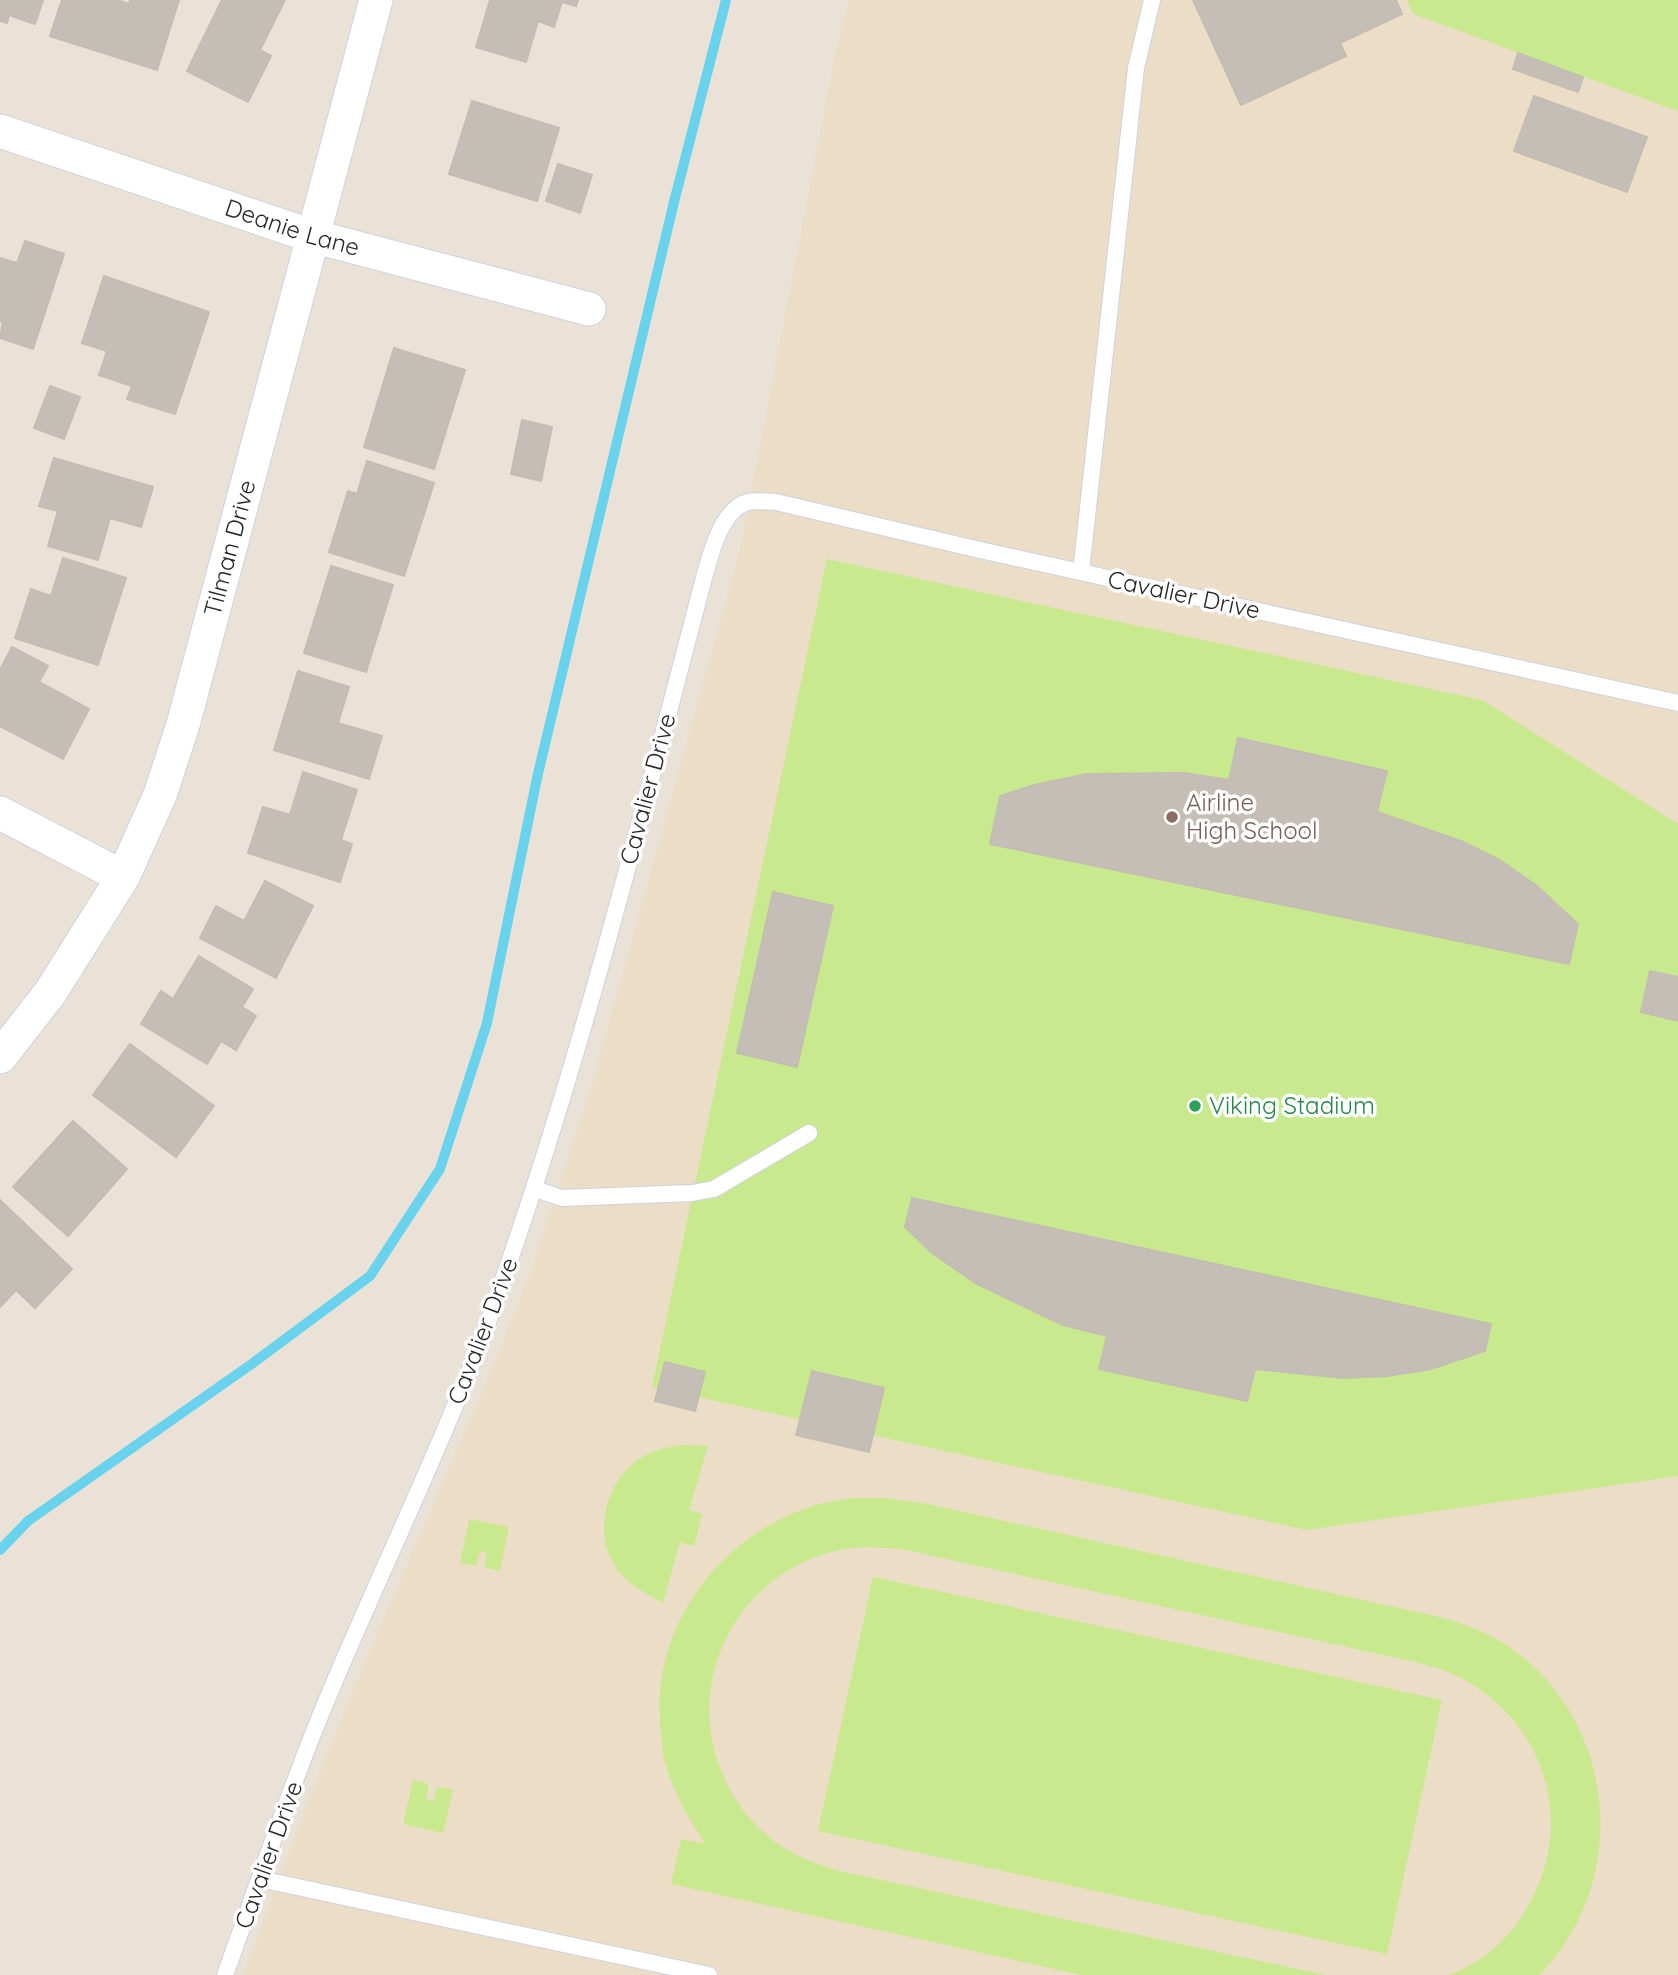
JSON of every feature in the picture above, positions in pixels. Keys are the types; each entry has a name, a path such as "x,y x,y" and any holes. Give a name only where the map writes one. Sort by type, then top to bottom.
{"street":[{"name":"Tilman Drive","path":"0,1057 50,993 123,877 160,795 183,725 376,0"},
{"name":"Deanie Lane","path":"0,131 312,236 589,309"},
{"path":"0,813 123,877"}],"lane":[{"path":"1081,572 1136,68 1152,0"},
{"name":"Cavalier Drive","path":"225,1975 322,1711 443,1435 496,1302 534,1189 606,950 705,574 716,538 728,517 746,502 776,502 1081,572 1678,702"},
{"path":"534,1189 562,1198 692,1193 714,1189 809,1133"},
{"path":"260,1879 707,1975"}],"shaded area":[{"name":"Airline High School","path":"849,0 1678,0 1678,1975 243,1975 312,1792 368,1655 493,1367 531,1272 592,1085 740,550 836,51"}],"green space":[{"path":"1407,0 1678,0 1678,111 1413,14"},
{"name":"Viking Stadium","path":"827,559 1482,700 1678,824 1678,1476 1307,1530 652,1387"},
{"path":"681,1445 708,1446 689,1510 702,1514 694,1546 680,1542 663,1603 635,1586 617,1570 608,1551 604,1525 610,1498 623,1474 632,1464 649,1454"},
{"path":"852,1498 887,1498 928,1504 1426,1614 1483,1632 1501,1642 1540,1673 1569,1711 1589,1754 1599,1800 1599,1847 1589,1893 1569,1936 1539,1975 1448,1975 1470,1966 1490,1952 1522,1916 1539,1884 1548,1851 1551,1818 1546,1785 1535,1754 1518,1726 1494,1701 1465,1680 1415,1662 906,1550 866,1547 819,1556 788,1570 762,1590 740,1615 723,1644 713,1676 709,1709 713,1744 728,1787 754,1823 791,1852 835,1870 1326,1975 1082,1975 671,1884 681,1839 706,1844 677,1795 663,1751 660,1694 666,1658 679,1623 697,1591 721,1563 749,1538 781,1519 816,1505"},
{"path":"469,1519 509,1527 500,1571 484,1567 487,1553 480,1551 476,1566 460,1563"},
{"path":"873,1577 1442,1700 1387,1954 818,1831"},
{"path":"413,1780 429,1784 426,1799 434,1801 437,1787 453,1790 443,1833 403,1824"}],"building":[{"path":"0,0 43,0 35,24 9,15 7,23 0,21"},
{"path":"62,0 117,0 129,4 130,0 179,0 157,70 50,36"},
{"path":"222,0 285,0 260,50 271,56 248,102 187,71"},
{"path":"490,0 578,0 576,6 562,2 554,27 538,21 526,62 476,47"},
{"path":"1193,0 1396,0 1402,14 1340,43 1346,56 1241,105"},
{"path":"1518,53 1583,77 1578,92 1513,69"},
{"path":"1534,96 1647,137 1627,192 1514,151"},
{"path":"472,101 559,128 537,201 449,174"},
{"path":"558,164 592,175 580,213 546,201"},
{"path":"25,241 64,254 33,349 0,338 3,322 0,321 0,258 17,263"},
{"path":"104,276 209,312 175,414 127,399 132,386 99,375 107,351 82,343"},
{"path":"394,348 465,370 434,469 364,447"},
{"path":"50,386 80,397 64,439 34,428"},
{"path":"522,420 552,427 541,481 511,474"},
{"path":"54,458 153,487 141,527 110,518 98,560 48,546 58,511 39,506"},
{"path":"367,461 434,483 404,576 329,552 348,491 357,494"},
{"path":"63,558 126,578 98,665 15,638 31,589 51,596"},
{"path":"331,566 393,585 366,672 304,653"},
{"path":"12,647 48,666 39,682 89,709 63,759 0,726 0,670"},
{"path":"298,671 349,687 338,723 382,736 369,779 274,750"},
{"path":"1238,738 1387,771 1377,812 1461,841 1500,860 1537,886 1578,924 1569,964 990,844 1000,796 1034,785 1087,774 1184,773 1229,780"},
{"path":"303,772 357,790 341,840 352,844 340,882 248,853 263,807 290,815"},
{"path":"265,881 313,906 276,978 200,938 216,906 244,921"},
{"path":"773,892 833,906 797,1067 737,1053"},
{"path":"199,956 253,989 242,1007 256,1016 236,1050 221,1041 207,1064 141,1024 161,991 173,999"},
{"path":"1650,971 1678,977 1678,1021 1641,1012"},
{"path":"130,1044 214,1106 176,1157 93,1095"},
{"path":"73,1121 127,1169 68,1236 13,1187"},
{"path":"912,1198 1491,1324 1485,1351 1431,1369 1387,1376 1343,1378 1255,1369 1247,1401 1099,1369 1107,1336 1063,1325 975,1283 931,1252 905,1227"},
{"path":"0,1200 72,1269 35,1308 16,1290 0,1307"},
{"path":"665,1362 705,1372 695,1411 655,1401"},
{"path":"812,1371 884,1388 869,1452 796,1435"}],"waterway":[{"path":"0,1550 28,1521 253,1363 370,1276 440,1169 487,1023 537,778 674,202 726,0"}],"place":[{"name":"Airline High School","path":"1172,817"},
{"name":"Viking Stadium","path":"1195,1106"}]}
